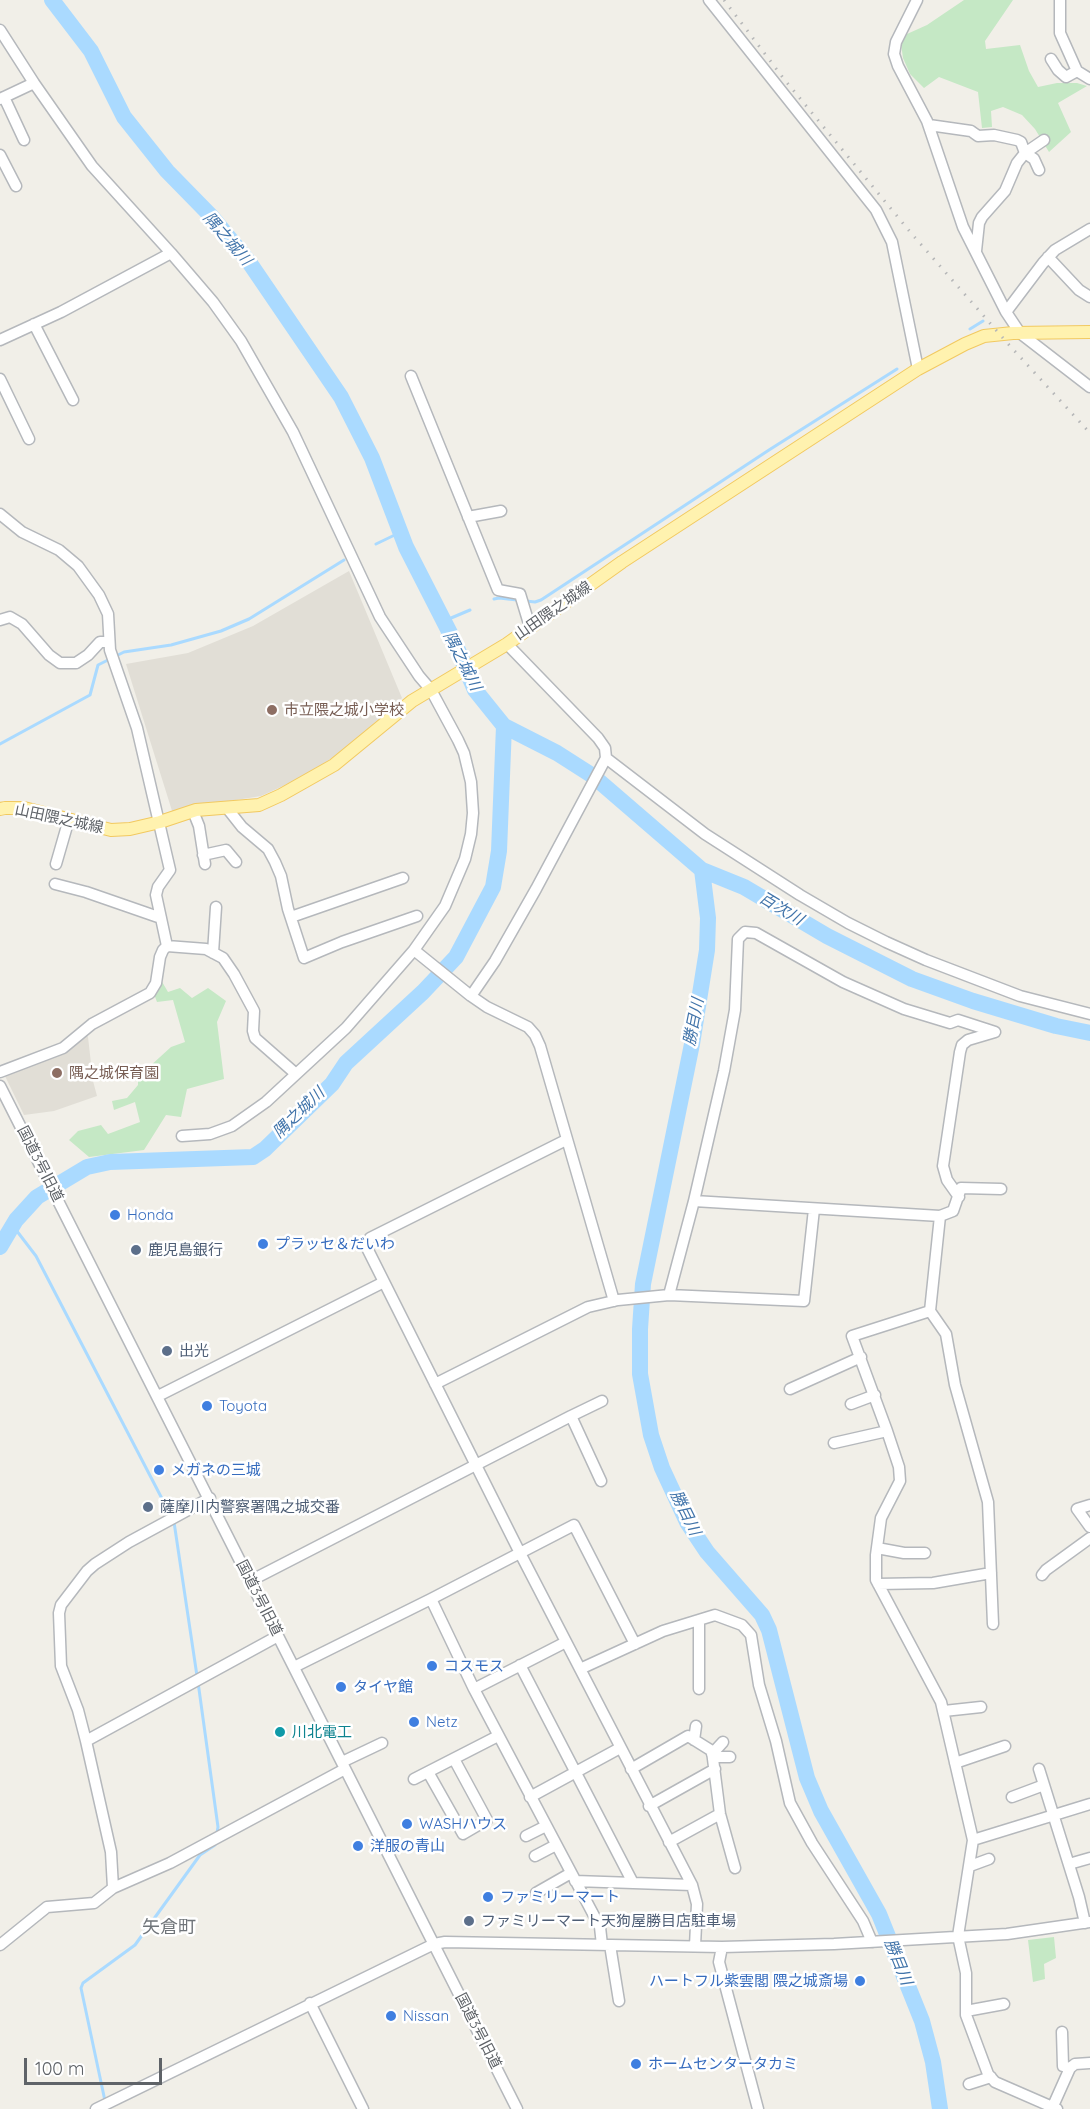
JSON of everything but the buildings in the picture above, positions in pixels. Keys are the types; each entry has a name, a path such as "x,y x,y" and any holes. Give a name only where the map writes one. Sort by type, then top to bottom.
{"main road":[{"name":"山田隈之城線","path":"0,809 24,808 111,830 130,829 193,811 259,805 334,765 396,713 502,647 632,556 918,369 984,336 1090,332"}],"street":[{"path":"709,0 876,210 892,242 918,369"},
{"path":"917,0 896,42 894,54 929,125 963,227 1006,312 1020,333 1090,387"},
{"path":"1060,0 1060,33 1077,71 1090,79"},
{"path":"0,30 92,166 213,302 241,341 293,432 380,616 419,676 433,688 464,753 471,782 473,813 465,859 453,888 416,952 346,1028 266,1102 232,1126 210,1134 182,1136"},
{"path":"1051,59 1066,77 1077,71"},
{"path":"24,140 2,98 34,83"},
{"path":"929,125 971,131 978,136 994,135 1017,140 1021,142 1025,153 1035,159 1039,170"},
{"path":"976,251 979,223 982,217 1005,191 1017,163 1025,153 1044,140"},
{"path":"0,155 16,186"},
{"path":"1006,312 1055,250 1090,229"},
{"path":"0,340 171,253"},
{"path":"1048,257 1079,290 1090,297"},
{"path":"34,324 73,400"},
{"path":"411,376 498,590 520,594 530,627"},
{"path":"0,379 29,439"},
{"path":"468,517 501,511"},
{"path":"0,514 22,532 58,550 78,566 99,595 108,614 111,651 137,728 170,870 158,887 156,895 167,946"},
{"path":"0,620 10,617 22,624 49,655 60,663 76,663 88,655 100,642 111,651"},
{"path":"471,996 495,961 605,760 605,748 598,738 502,647"},
{"path":"605,760 705,834 800,895 848,922 916,956 1020,996 1090,1014"},
{"path":"227,808 242,827 272,855 281,876 304,958 417,916"},
{"path":"193,811 199,826 204,860 226,850 237,862"},
{"path":"56,864 69,819"},
{"path":"291,917 403,878"},
{"path":"55,884 86,892 161,918"},
{"path":"213,953 216,907"},
{"path":"215,922 226,918"},
{"path":"666,1295 694,1201 724,1071 735,1010 738,939 745,932 756,933 843,982 904,1009 950,1023 958,1020 995,1032 968,1040 962,1045 960,1052 943,1166 947,1180 959,1197"},
{"path":"167,946 206,949 222,958 249,997 254,1011 255,1038 296,1074"},
{"path":"0,1072 63,1048 92,1024 150,993 156,983 160,957 167,946"},
{"path":"416,952 471,996 528,1027 535,1035 616,1300"},
{"name":"国道3号旧道","path":"0,1086 517,2109"},
{"path":"566,1140 370,1238 366,1246 649,1806 692,1885 697,1904 695,1946"},
{"path":"694,1201 940,1216 953,1211 961,1188 1001,1189"},
{"path":"435,1384 588,1307 616,1300 666,1295 804,1301 814,1209"},
{"path":"940,1216 930,1311 946,1334 955,1385 988,1502 993,1624"},
{"path":"158,1396 384,1282"},
{"path":"930,1311 852,1336 899,1467 900,1481 881,1518 876,1580 941,1702 973,1840 958,1936 966,1973 966,2011 988,2074 995,2082 1016,2092 1055,2107 1070,2068 1075,2064 1090,2063"},
{"path":"790,1389 861,1357"},
{"path":"851,1404 874,1395"},
{"path":"250,1581 602,1401"},
{"path":"571,1416 601,1481"},
{"path":"834,1443 887,1431"},
{"path":"113,1888 111,1852 86,1741 78,1710 61,1666 61,1605 95,1564 210,1498"},
{"path":"1090,1504 1077,1509 1090,1527"},
{"path":"294,1667 574,1525 635,1644"},
{"path":"1042,1575 1070,1546 1090,1538"},
{"path":"877,1548 904,1553 925,1553"},
{"path":"878,1584 933,1583 991,1573"},
{"path":"430,1599 498,1736 600,1927 619,2001"},
{"path":"580,1669 663,1631 699,1620 715,1616 742,1625 751,1635 759,1685 776,1741 790,1803 812,1843 875,1941"},
{"path":"699,1620 699,1689"},
{"path":"86,1741 278,1636"},
{"path":"474,1689 566,1642"},
{"path":"520,1665 632,1881"},
{"path":"944,1711 981,1707"},
{"path":"694,1740 696,1726"},
{"path":"414,1779 498,1736"},
{"path":"631,1769 688,1736 712,1751 720,1814 735,1868"},
{"path":"713,1756 723,1742"},
{"path":"0,1945 47,1907 94,1903 113,1888 170,1863 382,1743"},
{"path":"956,1763 1005,1746"},
{"path":"530,1797 620,1748"},
{"path":"713,1756 730,1757"},
{"path":"428,1772 463,1834 488,1820 454,1759"},
{"path":"102,2106 434,1944 446,1942 722,1947 1007,1934 1088,1922 1039,1768"},
{"path":"649,1806 715,1769"},
{"path":"1012,1797 1044,1785"},
{"path":"973,1840 1090,1804"},
{"path":"669,1842 720,1814"},
{"path":"526,1836 546,1826"},
{"path":"535,1856 556,1845"},
{"path":"1069,1864 1090,1858"},
{"path":"970,1866 989,1859"},
{"path":"536,1893 573,1877 692,1885"},
{"path":"722,1947 719,1962 758,2109"},
{"path":"310,2003 363,2109"},
{"path":"966,2011 1004,2004"},
{"path":"1062,2032 1063,2066 1070,2068"},
{"path":"969,2084 991,2077"}],"shaded area":[{"path":"349,571 402,698 362,738 305,776 261,796 193,807 173,814 126,664 188,653 253,626"},
{"path":"87,1035 97,1096 54,1111 24,1115 4,1074 66,1051"}],"green space":[{"path":"964,0 1013,0 985,41 986,49 1020,45 1029,71 1038,87 1057,83 1077,83 1087,86 1058,103 1071,132 1049,152 1035,129 1022,115 1003,107 991,111 992,127 982,128 978,92 939,77 924,88 910,74 903,58 901,44 907,34 927,25"},
{"path":"161,980 168,992 180,988 192,998 208,988 226,1001 217,1022 224,1079 187,1089 181,1117 166,1115 144,1150 89,1157 69,1140 78,1131 101,1125 108,1134 140,1122 135,1102 114,1110 112,1101 127,1098 138,1085 138,1077 171,1047 185,1042 173,1000 157,1002 154,994 160,988"},
{"path":"1054,1937 1056,1958 1044,1964 1045,1979 1033,1982 1028,1940"}],"waterway":[{"name":"隅之城川","path":"0,1247 16,1220 37,1197 87,1167 110,1162 253,1157 265,1149 332,1084 346,1063 423,992 456,957 493,887 499,851 504,726 475,690 454,641 406,547 372,458 341,397 249,262 212,217 167,171 124,117 91,51 52,0"},
{"path":"970,329 983,321"},
{"path":"494,599 535,602 541,600 897,369"},
{"path":"376,544 401,532"},
{"path":"0,744 90,695 98,665 124,652 171,645 221,631 249,619 344,560"},
{"path":"444,621 470,610"},
{"name":"百次川","path":"504,726 557,753 593,776 702,870 744,887 827,936 912,979 973,1001 1056,1026 1090,1033"},
{"name":"勝目川","path":"702,870 708,918 707,950 692,1044 643,1284 640,1374 651,1435 662,1468 687,1522 707,1552 762,1615 769,1630 807,1778 821,1811 879,1914 922,2021 933,2062 940,2109"},
{"path":"13,1226 36,1256 171,1516"},
{"path":"174,1522 197,1676"},
{"path":"198,1682 217,1833"},
{"path":"105,2101 81,1988 83,1983 135,1945 200,1855 215,1843"}],"railway":[{"path":"724,0 784,79 911,233 1090,433"}],"place":[{"name":"市立隈之城小学校","path":"272,710"},
{"name":"隅之城保育園","path":"57,1073"},
{"name":"Honda","path":"115,1215"},
{"name":"プラッセ＆だいわ","path":"263,1244"},
{"name":"鹿児島銀行","path":"136,1250"},
{"name":"出光","path":"167,1351"},
{"name":"Toyota","path":"207,1406"},
{"name":"メガネの三城","path":"159,1470"},
{"name":"薩摩川内警察署隅之城交番","path":"148,1507"},
{"name":"コスモス","path":"432,1666"},
{"name":"タイヤ館","path":"341,1687"},
{"name":"Netz","path":"414,1722"},
{"name":"川北電工","path":"280,1732"},
{"name":"WASHハウス","path":"407,1824"},
{"name":"洋服の青山","path":"358,1846"},
{"name":"ファミリーマート","path":"488,1897"},
{"name":"ファミリーマート天狗屋勝目店駐車場","path":"469,1921"},
{"name":"ハートフル紫雲閣 隈之城斎場","path":"860,1981"},
{"name":"Nissan","path":"391,2016"},
{"name":"ホームセンタータカミ","path":"636,2064"}],"district":[{"name":"矢倉町","path":"169,1928"}]}
